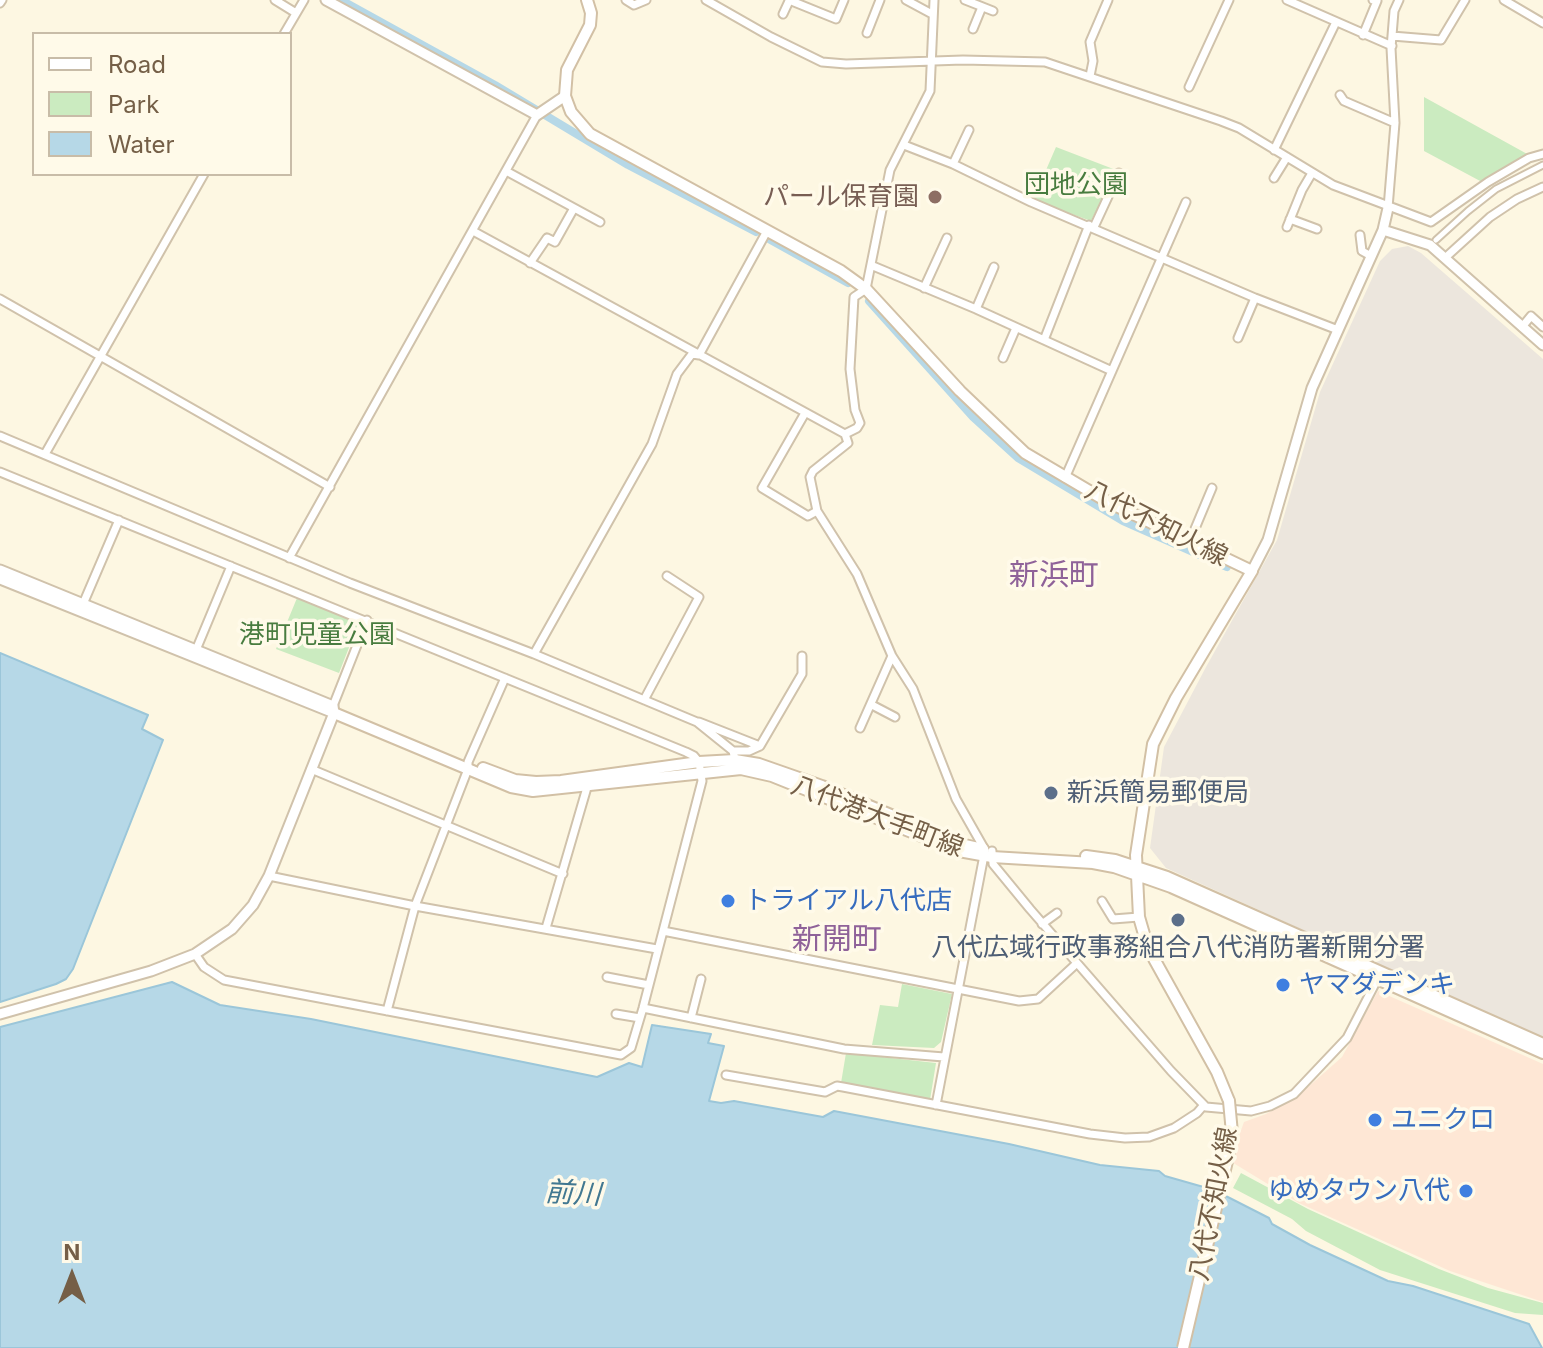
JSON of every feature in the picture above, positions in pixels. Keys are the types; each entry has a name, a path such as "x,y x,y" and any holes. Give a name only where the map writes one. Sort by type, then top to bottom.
{"main road":[{"path":"565,96 567,70 590,25 587,0"},
{"name":"八代不知火線","path":"565,96 571,112 590,134 841,271 866,289 960,391 1025,453 1065,478 1189,543 1252,571 1176,698 1153,744 1136,870 1139,917 1148,948 1217,1072 1229,1101 1232,1133 1228,1157 1183,1348"},
{"name":"八代港大手町線","path":"334,710 468,765 511,787 533,791 700,767 759,771 959,851 1093,856 1167,877 1543,1053"},
{"name":"八代港大手町線","path":"700,767 734,755 780,770 988,854"},
{"name":"八代港大手町線","path":"1379,976 1543,1044"}],"street":[{"path":"275,0 296,13"},
{"path":"285,32 304,0"},
{"path":"326,0 537,115"},
{"path":"626,0 634,5 646,0"},
{"path":"706,0 822,62 1045,62 1239,128 1333,185 1388,208 1435,222 1488,182 1529,158 1543,154"},
{"path":"783,14 789,0 836,19 844,0"},
{"path":"867,33 880,0"},
{"path":"906,0 932,14"},
{"path":"845,434 860,423 853,397 850,346 854,297 866,289 873,266 890,170 930,91 934,0"},
{"path":"965,0 993,11"},
{"path":"1090,76 1093,61 1090,42 1108,0"},
{"path":"1189,87 1229,0"},
{"path":"1287,0 1342,21 1363,35 1392,46"},
{"path":"1363,35 1377,1 1373,0"},
{"path":"1252,571 1268,540 1312,388 1383,230 1388,208 1395,123 1392,36 1394,11 1399,0"},
{"path":"1392,36 1441,40 1465,0"},
{"path":"1504,0 1543,23"},
{"path":"973,29 982,7"},
{"path":"1274,150 1342,21"},
{"path":"1340,95 1344,101 1395,123"},
{"path":"289,558 537,115 565,96"},
{"path":"953,164 969,130"},
{"path":"904,145 1255,298 1338,330"},
{"path":"1274,178 1287,157"},
{"path":"1436,240 1496,189 1543,165"},
{"path":"506,171 600,222"},
{"path":"1044,340 1091,226 1119,173"},
{"path":"1287,227 1312,173"},
{"path":"45,454 203,176"},
{"path":"1446,257 1490,217 1543,187"},
{"path":"1065,478 1186,202"},
{"path":"530,263 547,238 555,242 574,208"},
{"path":"1290,219 1317,229"},
{"path":"1383,230 1430,245 1543,345"},
{"path":"473,231 845,434 848,443 813,471 810,477 817,511 857,574 892,656 913,689 956,799 993,864 1076,964 1203,1106 1251,1111 1294,1094 1347,1038 1379,976"},
{"path":"699,355 767,231"},
{"path":"1360,235 1362,251 1371,256"},
{"path":"924,288 947,238"},
{"path":"873,266 1112,371"},
{"path":"976,309 994,267"},
{"path":"1238,338 1255,298"},
{"path":"0,299 330,487"},
{"path":"1522,327 1531,316 1543,327"},
{"path":"1003,358 1016,328"},
{"path":"534,654 652,444 677,374 692,354 699,355"},
{"path":"805,413 762,488 808,516 817,511"},
{"path":"0,436 289,558 760,746"},
{"path":"0,472 686,752 694,756 700,767 702,781 643,1008 631,1048 621,1055 224,980 204,967 195,954"},
{"path":"1189,543 1212,488"},
{"path":"83,604 119,520"},
{"path":"196,650 231,566"},
{"path":"0,570 334,710"},
{"path":"644,700 699,597 667,576"},
{"path":"0,579 334,710"},
{"path":"0,1014 151,971 195,954 232,929 253,905 269,876 367,620"},
{"path":"697,722 734,755 760,746 802,674 802,656"},
{"path":"860,728 892,656"},
{"path":"387,1011 415,906 468,765 505,678"},
{"path":"872,705 895,717"},
{"path":"311,769 563,874"},
{"path":"546,928 589,781"},
{"path":"936,1105 988,854"},
{"path":"269,876 415,906 657,949"},
{"path":"1102,901 1113,919 1139,917"},
{"path":"1042,924 1057,913"},
{"path":"663,931 1030,1002 1038,999 1076,964"},
{"path":"607,977 649,985"},
{"path":"691,1018 701,979"},
{"path":"643,1008 844,1049 944,1057"},
{"path":"616,1014 640,1018"},
{"path":"726,1075 825,1092 837,1086 1125,1138 1149,1137 1174,1128 1203,1106"}],"shaded area":[{"path":"1408,246 1421,253 1543,359 1543,1039 1166,868 1150,848 1164,747 1277,540 1320,392 1380,261 1392,249"},
{"path":"1378,991 1543,1064 1543,1302 1450,1271 1299,1203 1230,1161 1244,1122 1266,1114 1307,1088 1342,1057"}],"green space":[{"path":"1424,97 1529,155 1482,182 1424,151"},
{"name":"団地公園","path":"1056,147 1116,170 1091,221 1033,200"},
{"name":"港町児童公園","path":"297,598 359,622 339,673 276,649"},
{"path":"902,984 952,994 941,1042 934,1048 872,1045 880,1005 898,1007"},
{"path":"846,1053 936,1063 930,1100 841,1083"},
{"path":"1241,1173 1308,1209 1439,1269 1488,1288 1543,1303 1543,1315 1515,1313 1380,1270 1233,1188"}],"water":[{"path":"0,653 148,715 142,729 163,740 73,969 66,979 56,984 0,1002"},
{"name":"前川","path":"172,982 220,1005 311,1019 597,1077 629,1063 642,1067 652,1025 711,1034 708,1043 724,1046 709,1101 734,1101 823,1117 834,1111 1009,1144 1100,1165 1159,1171 1165,1176 1214,1190 1269,1218 1272,1224 1310,1245 1388,1281 1413,1286 1529,1324 1542,1348 0,1348 0,1027"}],"waterway":[{"path":"341,0 495,85 628,165 756,232"},
{"path":"767,238 848,283"},
{"path":"869,301 973,417 1018,458 1123,521 1227,567"}],"place":[{"name":"パール保育園","path":"935,197"},
{"name":"新浜簡易郵便局","path":"1051,793"},
{"name":"トライアル八代店","path":"728,901"},
{"name":"八代広域行政事務組合八代消防署新開分署","path":"1178,920"},
{"name":"ヤマダデンキ","path":"1283,985"},
{"name":"ユニクロ","path":"1375,1120"},
{"name":"ゆめタウン八代","path":"1466,1191"}],"district":[{"name":"新浜町","path":"1054,576"},
{"name":"新開町","path":"837,940"}]}
